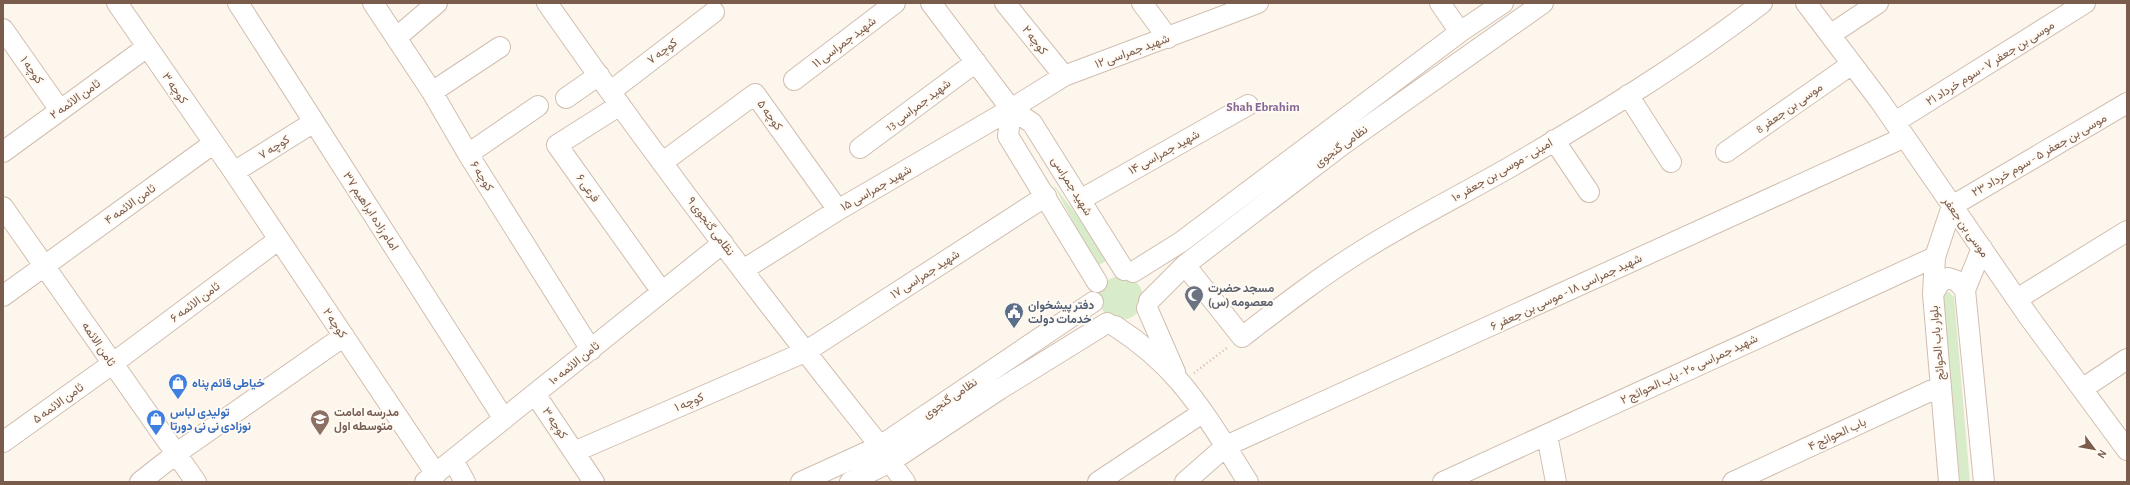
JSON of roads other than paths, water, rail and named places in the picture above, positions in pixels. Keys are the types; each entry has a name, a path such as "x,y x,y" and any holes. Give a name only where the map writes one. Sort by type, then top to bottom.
{"street":[{"name":"کوچه ۳","path":"117,3 234,172"},
{"name":"امام زاده ابراهیم ۳۷","path":"238,3 504,419"},
{"name":"کوچه ۶","path":"373,3 397,37 432,92 468,154 591,350"},
{"path":"397,37 437,3"},
{"name":"شهید جمراسی ۱۱","path":"794,80 895,3"},
{"name":"شهید جمراسی","path":"931,3 1011,109 1032,123 1080,200 1129,271"},
{"name":"کوچه ۲","path":"1005,3 1064,76"},
{"path":"1142,3 1168,38"},
{"name":"شهید جمراسی ۱۲","path":"1011,109 1064,76 1258,3"},
{"path":"1440,3 1460,32"},
{"name":"نظامی گنجوی","path":"1129,271 1181,242 1460,32 1504,3"},
{"name":"نظامی گنجوی","path":"1148,305 1185,265 1342,145 1543,3"},
{"name":"امینی - موسی بن جعفر ۱۰","path":"1185,265 1242,337 1297,295 1364,250 1554,140 1628,95 1738,21 1762,3"},
{"name":"موسی بن جعفر","path":"1806,3 1900,130 2017,299 2127,450"},
{"path":"1830,35 1878,3"},
{"name":"موسی بن جعفر ۷ - سوم خرداد ۲۱","path":"1900,130 2085,3"},
{"name":"نظامی گنجوی ۹","path":"552,5 615,98 743,270 905,482"},
{"name":"کوچه ۷","path":"615,98 714,12"},
{"name":"کوچه ۱","path":"3,29 60,110"},
{"name":"ثامن الائمه ۲","path":"3,152 147,47"},
{"path":"432,92 500,47"},
{"name":"شهید جمراسی 13","path":"860,148 976,62"},
{"name":"موسی بن جعفر 8","path":"1726,152 1852,64"},
{"path":"566,98 599,75"},
{"name":"کوچه ۵","path":"663,162 755,94 838,210"},
{"path":"1628,95 1672,162"},
{"name":"فرعی ۶","path":"615,98 557,145 662,292"},
{"name":"موسی بن جعفر ۵ - سوم خرداد ۲۳","path":"1952,206 2127,103"},
{"name":"شهید جمراسی ۱۴","path":"1080,200 1248,105"},
{"path":"468,154 538,106"},
{"path":"1011,109 1008,136 1046,196 1097,282"},
{"name":"شهید جمراسی ۱۵","path":"743,270 838,210 1011,109"},
{"name":"کوچه ۷","path":"234,172 314,122"},
{"name":"شهید جمراسی ۱۸ - موسی بن جعفر ۶","path":"1185,482 1226,446 1900,130"},
{"path":"1554,140 1589,192"},
{"name":"ثامن الائمه ۴","path":"3,296 214,143"},
{"name":"کوچه ۲","path":"234,172 278,240 344,336 431,478"},
{"name":"شهید جمراسی ۱۷","path":"805,352 1046,196"},
{"name":"ثامن الائمه","path":"3,206 46,266 112,364 177,453 196,482"},
{"name":"بلوار باب الحوائج","path":"1949,482 1933,294 1935,257 1952,206"},
{"path":"2017,299 2127,231"},
{"name":"ثامن الائمه ۶","path":"112,364 278,240"},
{"name":"ثامن الائمه ۱۰","path":"431,478 723,243"},
{"path":"1982,248 1965,290 1984,482"},
{"name":"شهید جمراسی ۲۰ - باب الحوائج ۲","path":"1444,482 1935,257"},
{"path":"1180,381 1148,305 1146,284 1129,271 1109,272 1097,282 1094,288 1093,302 1095,311 1111,325 1133,338 1180,381 1226,446 1248,482"},
{"path":"1933,294 1940,282 1948,278 1957,281 1965,290"},
{"name":"نظامی گنجوی","path":"850,482 885,454 1093,302"},
{"path":"1111,325 1127,326 1138,321 1148,305"},
{"name":"نظامی گنجوی","path":"801,482 885,454 1111,325"},
{"path":"140,482 177,453 344,336"},
{"name":"کوچه ۱","path":"574,452 805,352"},
{"path":"2082,389 2127,359"},
{"name":"ثامن الائمه ۵","path":"3,442 112,364"},
{"name":"باب الحوائج ۴","path":"1733,482 1940,386"},
{"name":"کوچه ۳","path":"535,394 594,482"},
{"path":"1098,482 1202,412"},
{"path":"1547,435 1556,482"},
{"path":"453,460 466,482"}],"place":[{"name":"مسجد حضرت معصومه (س)","path":"1194,312"},
{"name":"دفتر پیشخوان خدمات دولت","path":"1014,329"},
{"name":"خیاطی قائم پناه","path":"178,400"},
{"name":"تولیدی لباس نوزادی نی نی دورتا","path":"156,436"},
{"name":"مدرسه امامت متوسطه اول","path":"320,436"}],"district":[{"name":"Shah Ebrahim","path":"1263,107"}]}
